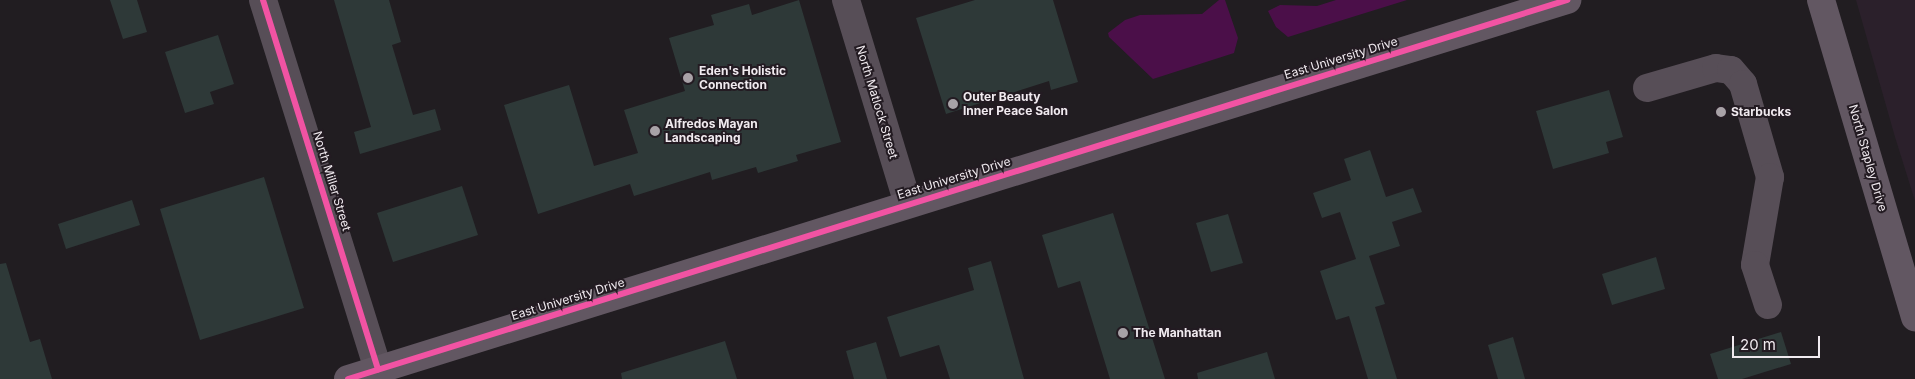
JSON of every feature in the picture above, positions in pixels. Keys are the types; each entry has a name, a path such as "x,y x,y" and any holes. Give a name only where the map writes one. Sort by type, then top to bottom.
{"main road":[{"name":"East University Drive","path":"348,379 1567,0"},
{"name":"North Stapley Drive","path":"1821,0 1915,317"}],"street":[{"name":"North Miller Street","path":"263,0 378,370"},
{"name":"North Matlock Street","path":"846,0 908,204"},
{"path":"1647,88 1716,68 1731,70 1743,84 1770,177 1755,265 1768,305"}],"shaded area":[{"path":"1219,0 1225,0 1238,38 1234,53 1153,79 1109,37 1108,33 1125,20 1140,15 1202,14"},
{"path":"1336,0 1407,0 1288,37 1276,27 1268,11 1280,5 1317,6"},
{"path":"1856,0 1915,0 1915,201 1895,137"}],"building":[{"path":"110,0 137,0 147,32 123,39"},
{"path":"334,0 389,0 401,42 392,45 413,115 435,109 441,130 360,154 354,132 371,127"},
{"path":"799,0 841,142 796,155 798,161 758,173 756,167 712,180 710,172 634,196 630,184 538,214 504,105 569,85 594,166 638,153 624,110 685,91 669,38 714,25 711,15 749,4 752,15"},
{"path":"975,0 1053,0 1078,82 1051,90 1049,81 946,114 916,18"},
{"path":"218,35 234,84 210,92 214,104 185,113 165,52"},
{"path":"1609,90 1623,137 1606,142 1609,153 1553,169 1536,111"},
{"path":"1370,150 1386,197 1413,188 1422,212 1392,222 1400,246 1369,256 1385,304 1375,307 1397,379 1368,379 1349,316 1336,320 1320,271 1356,259 1340,212 1322,218 1313,193 1351,180 1344,159"},
{"path":"264,177 304,308 200,340 160,209"},
{"path":"462,186 478,235 393,262 377,213"},
{"path":"132,200 140,225 66,249 58,224"},
{"name":"The Manhattan","path":"1113,213 1165,379 1110,379 1080,281 1058,288 1042,235"},
{"path":"1228,214 1243,263 1211,272 1196,223"},
{"path":"1656,257 1665,289 1612,305 1602,274"},
{"path":"991,261 1024,379 950,379 939,345 900,357 887,317 974,290 968,268"},
{"path":"6,263 30,342 40,339 52,379 0,379 0,264"},
{"path":"1781,332 1791,364 1742,379 1718,379 1710,354"},
{"path":"1513,337 1525,379 1498,379 1488,345"},
{"path":"725,341 737,379 622,379 621,373"},
{"path":"876,342 887,379 854,379 846,351"},
{"name":"The Manhattan","path":"1267,352 1275,379 1198,379 1197,373"}],"cycle path":[{"path":"263,0 378,370"},
{"path":"348,379 1567,0"}],"place":[{"name":"Eden's Holistic Connection","path":"688,78"},
{"name":"Outer Beauty Inner Peace Salon","path":"953,104"},
{"name":"Starbucks","path":"1721,112"},
{"name":"Alfredos Mayan Landscaping","path":"655,131"},
{"name":"The Manhattan","path":"1123,333"}]}
